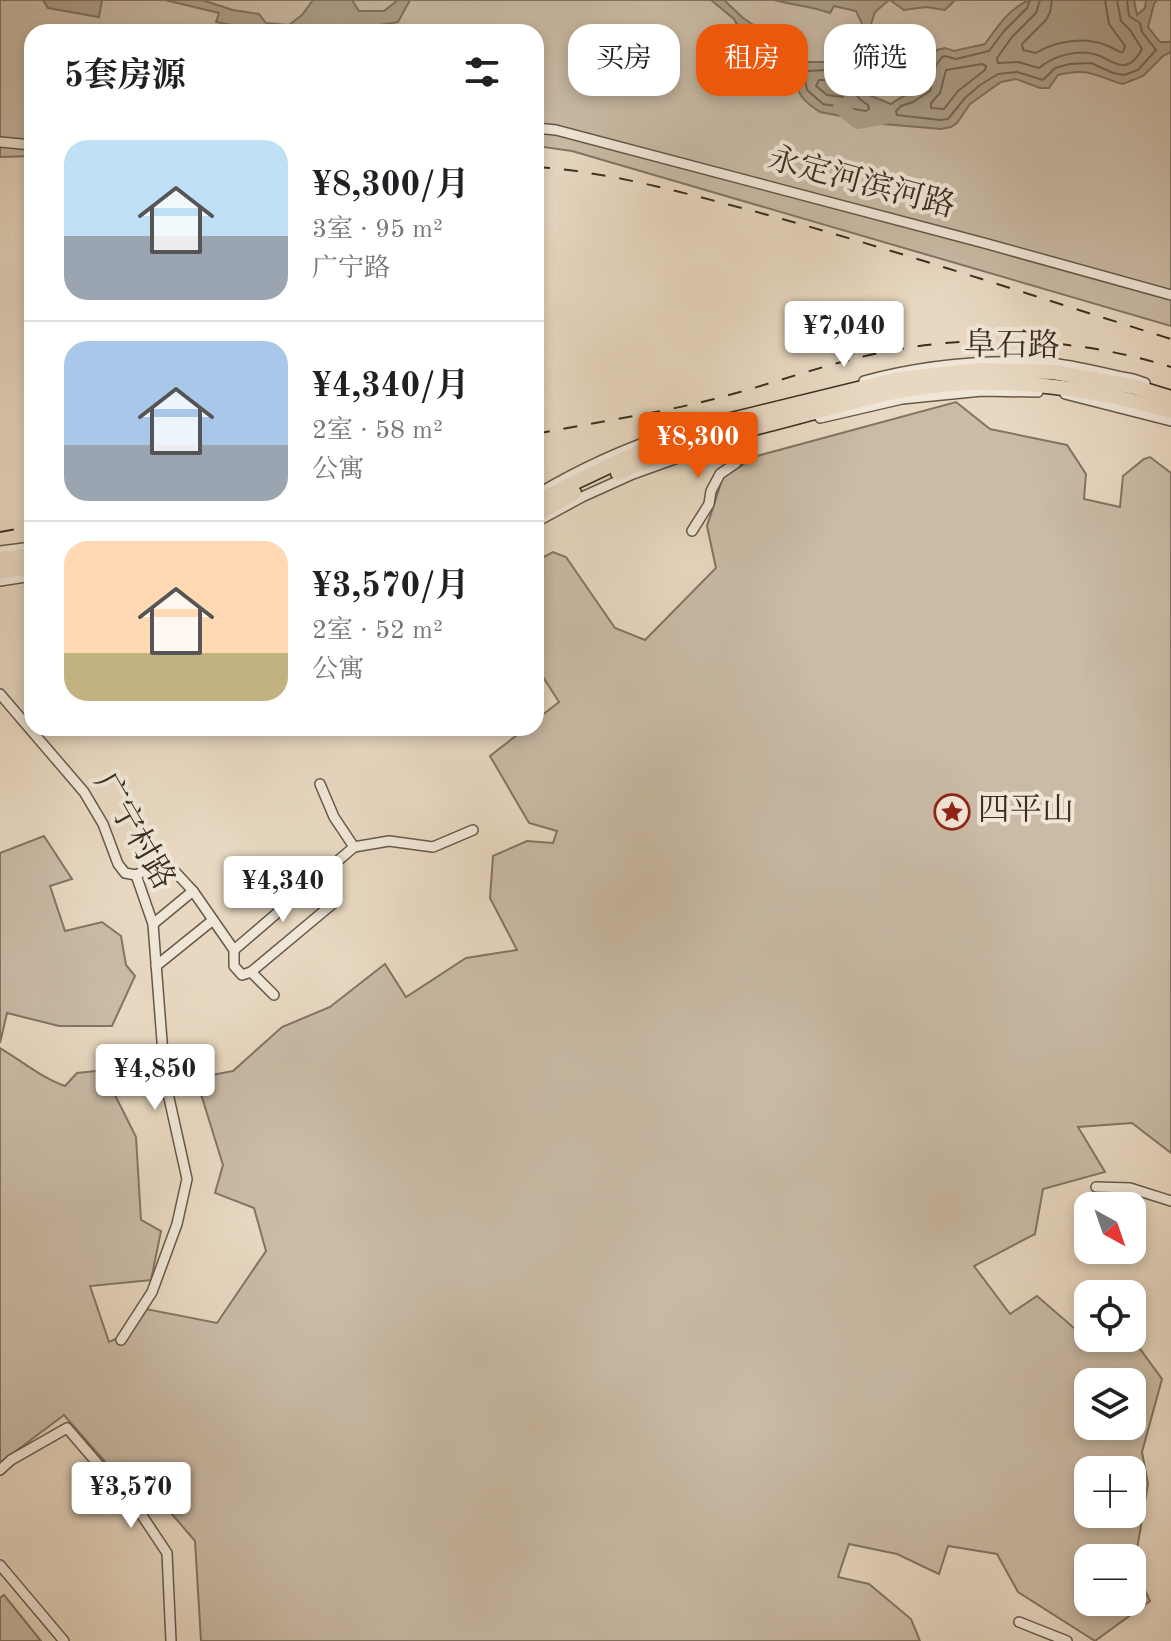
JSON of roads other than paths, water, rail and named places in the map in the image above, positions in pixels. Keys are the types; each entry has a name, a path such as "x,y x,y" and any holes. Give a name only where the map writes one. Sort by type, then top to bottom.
{"highway":[{"name":"阜石路","path":"544,499 628,457 707,426 899,379 979,370 1054,372 1135,387 1171,398"},
{"name":"阜石路","path":"544,510 632,466 710,439 901,391 980,382 1054,386 1132,400 1171,411"},
{"path":"0,559 24,556"},
{"path":"0,571 24,568"}],"street":[{"name":"永定河滨河路","path":"544,129 1171,295"},
{"path":"0,142 24,144"},
{"path":"544,490 624,449 704,422 895,372 977,362 1050,363 1133,379 1171,392"},
{"path":"544,518 633,474 713,445 902,399 982,391 1054,392 1171,421"},
{"path":"692,531 709,504 711,491 720,474 736,463 734,440"},
{"path":"0,551 24,548"},
{"path":"0,581 24,577"},
{"name":"广宁村路","path":"0,694 24,722"},
{"name":"广宁村路","path":"36,736 84,792 103,824 118,864 125,873 136,875 153,924 165,1080 187,1179 177,1224 152,1292 121,1340"},
{"path":"320,784 334,817 354,847"},
{"path":"234,950 354,847 389,841 433,847 473,830"},
{"path":"136,875 165,861 193,891 234,950 234,966 242,975 251,972 336,901 319,877"},
{"path":"153,924 193,891"},
{"path":"156,966 213,920"},
{"path":"251,972 274,995"},
{"path":"1096,1187 1130,1188 1171,1201"},
{"path":"0,1470 11,1460 67,1428 141,1514 167,1553 171,1641"},
{"path":"0,1565 64,1641"},
{"path":"1019,1622 1067,1641"}],"water":[{"path":"43,0 102,0 99,17 48,8"},
{"path":"165,0 202,0 259,14 266,23 278,24 216,22 219,13"},
{"path":"313,0 352,0 359,11 384,11 398,0 410,0 398,22 290,24"},
{"path":"711,0 724,0 752,24 737,24"},
{"path":"774,0 889,0 875,12 871,24 862,24 856,11 834,6 830,13"},
{"path":"890,0 955,0 945,10 926,7 904,10"},
{"path":"1029,0 1134,0 1137,15 1145,8 1146,0 1157,0 1148,27 1160,42 1171,42 1171,52 1143,76 1123,84 1078,72 1058,75 1049,88 1016,79 1001,82 970,104 957,123 941,129 883,124 820,112 801,96 808,96 808,62 824,62 824,96 871,96 891,104 904,96 936,96 937,50 945,48 954,51 985,44 1009,13"}],"waterway":[{"path":"840,107 858,122 885,117"}],"railway":[{"path":"544,168 620,178 757,212 1171,339"},
{"path":"544,433 692,404 845,361 924,345 995,341 1067,345 1171,367"},
{"path":"0,532 24,528"}],"place":[{"name":"四平山","path":"952,812"}]}
